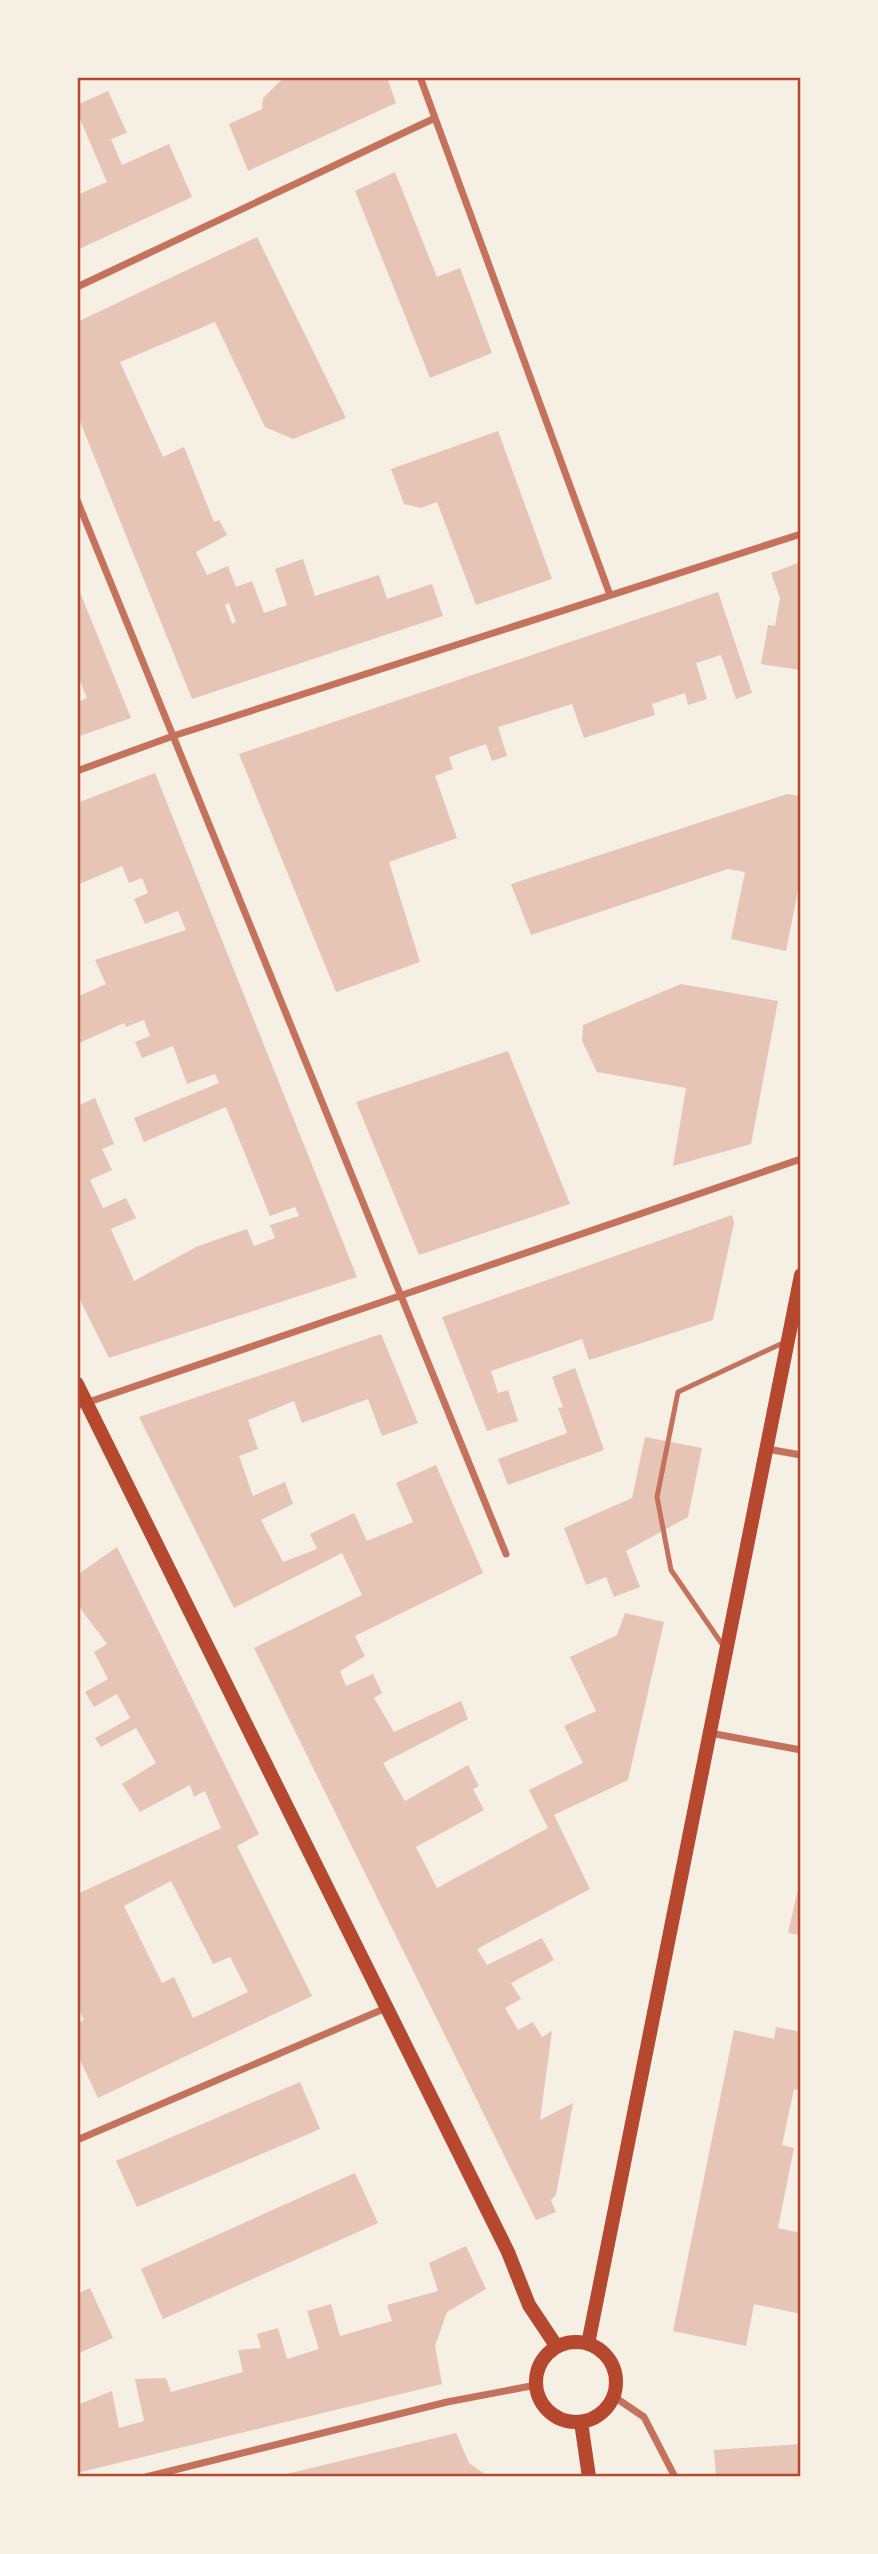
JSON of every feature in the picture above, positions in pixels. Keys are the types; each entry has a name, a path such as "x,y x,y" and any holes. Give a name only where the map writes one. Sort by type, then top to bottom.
{"main road":[{"path":"588,2344 801,1275"},
{"path":"77,1384 81,1404 508,2252 528,2305 557,2347"},
{"path":"566,2343 588,2344 605,2355 612,2364 616,2386 613,2396 601,2413 581,2422 570,2422 550,2413 543,2405 536,2385 539,2367 557,2347 566,2343"},
{"path":"581,2422 589,2477"}],"street":[{"path":"420,77 610,595"},
{"path":"77,287 435,118"},
{"path":"77,500 506,1554"},
{"path":"77,771 173,736 801,534"},
{"path":"81,1404 801,1159"},
{"path":"767,1449 801,1455"},
{"path":"710,1732 801,1749"},
{"path":"77,2140 387,2008"},
{"path":"146,2477 447,2402 536,2385"},
{"path":"613,2396 644,2417 675,2477"}],"lane":[{"path":"726,1651 671,1570 657,1497 678,1392 788,1340"}],"building":[{"path":"284,77 387,77 396,103 248,171 229,124 262,109 263,98"},
{"path":"108,91 127,133 111,139 122,165 169,144 192,197 77,250 77,195 107,182 77,112 77,105"},
{"path":"395,172 437,277 460,268 492,353 430,378 355,191"},
{"path":"257,237 346,418 293,439 265,427 215,322 120,362 163,457 184,447 214,522 219,520 227,535 196,552 207,575 228,566 236,587 252,581 264,613 287,605 275,569 303,559 315,596 379,575 387,599 432,584 443,616 192,699 77,414 77,322","holes":["229,603 236,622 232,624 225,605"]},
{"path":"498,431 552,579 476,605 437,502 421,508 404,504 391,469"},
{"path":"801,562 801,670 761,664 768,625 775,626 780,598 771,573"},
{"path":"77,585 131,718 77,737 77,702 87,698 77,673"},
{"path":"718,592 752,693 736,699 721,655 696,663 707,699 688,705 685,693 652,704 655,715 584,738 572,704 498,727 507,756 492,761 486,744 449,757 453,769 435,776 457,838 389,862 420,962 336,992 239,754"},
{"path":"155,773 357,1277 109,1358 77,1294 77,1106 95,1098 114,1144 102,1149 112,1170 90,1180 103,1208 126,1198 136,1218 111,1229 134,1281 196,1247 247,1229 254,1246 275,1238 270,1225 299,1216 295,1207 270,1216 226,1107 144,1142 134,1118 219,1083 215,1074 187,1084 173,1046 142,1058 135,1042 150,1036 144,1020 126,1027 124,1023 77,1044 77,997 106,984 95,960 186,930 178,911 145,924 134,899 148,893 142,878 129,883 122,866 77,885 77,803"},
{"path":"787,794 801,796 801,875 786,951 731,939 745,872 728,869 531,935 511,884"},
{"path":"681,984 778,1001 751,1144 673,1166 686,1088 597,1072 582,1041 583,1025"},
{"path":"508,1051 570,1204 419,1255 356,1102"},
{"path":"732,1215 734,1223 713,1320 589,1360 582,1339 491,1371 498,1393 508,1390 518,1421 487,1431 442,1317"},
{"path":"381,1334 418,1423 382,1436 368,1399 302,1423 294,1401 248,1420 258,1449 239,1456 253,1496 285,1482 293,1504 261,1520 283,1562 317,1549 310,1534 354,1513 367,1541 413,1522 396,1483 436,1465 483,1573 355,1636 365,1656 340,1671 346,1686 373,1674 382,1693 374,1698 394,1732 461,1701 468,1719 383,1763 405,1801 468,1765 479,1786 473,1789 484,1810 416,1847 437,1888 548,1828 529,1790 583,1763 564,1726 596,1711 570,1657 617,1635 625,1613 664,1622 628,1780 554,1815 590,1889 477,1949 487,1965 542,1938 554,1960 511,1983 521,1999 505,2008 518,2030 533,2022 542,2037 552,2031 540,2120 573,2103 556,2195 551,2200 556,2212 536,2220 254,1648 362,1595 342,1553 234,1608 139,1417"},
{"path":"575,1368 604,1450 508,1485 498,1459 567,1433 558,1408 563,1407 552,1377"},
{"path":"645,1437 702,1448 688,1517 626,1551 640,1587 614,1597 606,1577 586,1585 564,1528 632,1498"},
{"path":"117,1547 259,1834 237,1846 312,1996 98,2098 77,2054 77,2023 84,2020 77,2006 77,1894 221,1828 205,1791 194,1797 190,1785 140,1812 122,1784 156,1763 136,1728 101,1747 95,1738 130,1718 117,1694 94,1707 85,1692 108,1679 94,1652 107,1644 77,1604 77,1575","holes":["171,1881 213,1964 230,1957 248,1992 193,2018 174,1977 162,1983 124,1906"]},
{"path":"801,1876 801,1935 788,1933"},
{"path":"776,2027 801,2032 801,2090 794,2089 782,2145 794,2148 778,2228 801,2233 801,2314 754,2304 746,2346 673,2331 734,2030 774,2039"},
{"path":"300,2082 320,2129 137,2207 116,2161"},
{"path":"355,2173 378,2223 163,2319 141,2269"},
{"path":"466,2246 486,2289 447,2312 435,2346 442,2384 77,2473 77,2405 112,2391 119,2428 144,2421 135,2379 166,2378 171,2392 243,2372 238,2350 261,2348 257,2334 278,2328 287,2359 319,2349 307,2311 331,2304 340,2336 392,2321 387,2305 438,2291 429,2263"},
{"path":"90,2288 113,2338 77,2354 77,2294"},
{"path":"456,2433 469,2463 489,2477 274,2477"},
{"path":"801,2444 801,2477 716,2477 714,2450"}]}
